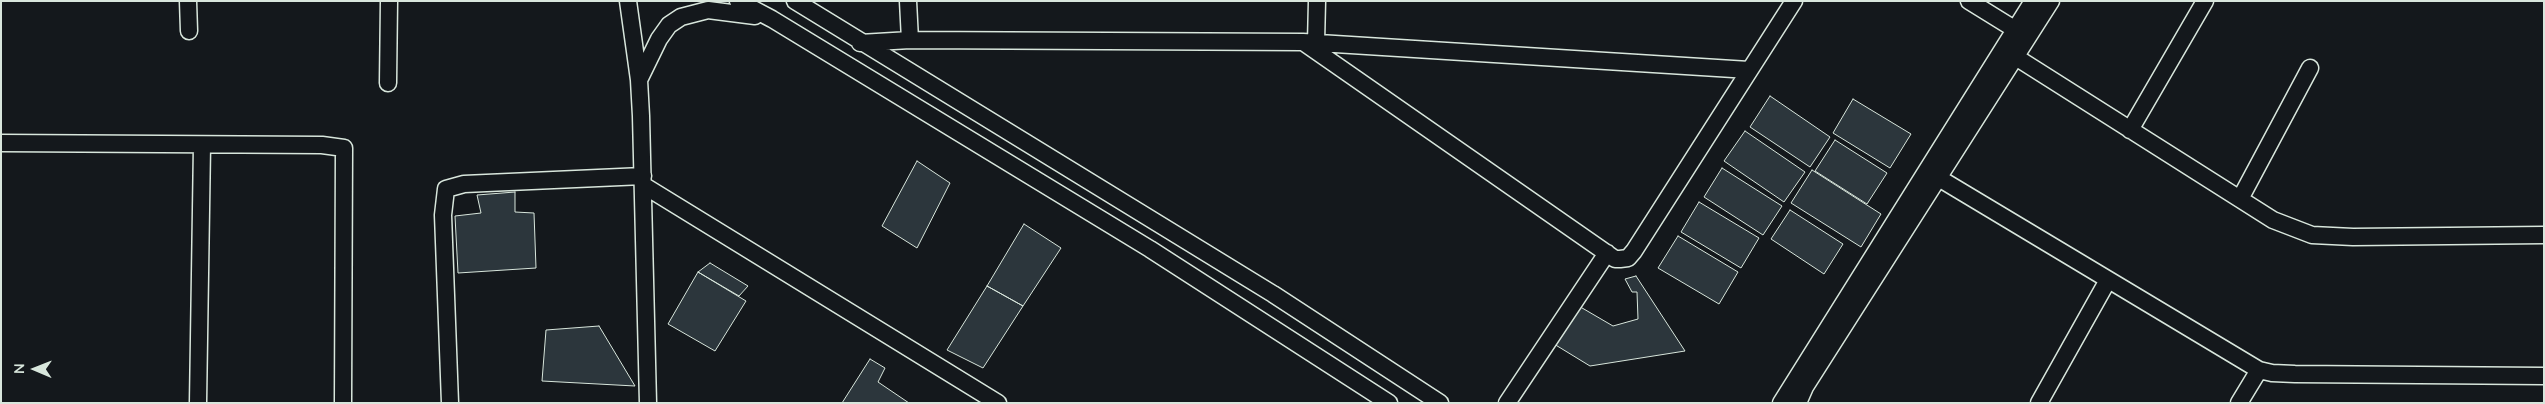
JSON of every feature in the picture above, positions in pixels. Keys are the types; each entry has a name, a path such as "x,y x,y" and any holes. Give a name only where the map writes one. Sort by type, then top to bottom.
{"street":[{"path":"188,1 189,31"},
{"path":"388,83 389,1"},
{"path":"628,1 639,80 648,403"},
{"path":"738,1 766,11 1150,249 1389,403"},
{"path":"795,1 860,43 1106,190 1273,294 1440,403"},
{"path":"908,1 910,40"},
{"path":"1310,42 1317,1"},
{"path":"1310,42 1607,253 1620,259 1628,258 1634,251 1794,1"},
{"path":"1969,1 2021,34"},
{"path":"2021,34 2033,1"},
{"path":"1798,403 1805,387 2009,53 2021,34 2051,1"},
{"path":"2130,130 2205,1"},
{"path":"639,80 659,39 669,25 681,18 708,10 766,11"},
{"path":"860,43 910,40 1310,42 1749,70"},
{"path":"2009,53 2273,220 2312,235 2353,237 2544,235"},
{"path":"2240,199 2310,68"},
{"path":"1,144 322,145 344,148 343,403"},
{"path":"198,403 202,145"},
{"path":"1933,175 2260,370 2272,374 2544,376"},
{"path":"1781,403 1933,175"},
{"path":"450,403 443,215 446,189 464,184 643,180 998,403"},
{"path":"1507,403 1607,253"},
{"path":"2039,403 2108,280"},
{"path":"2239,403 2260,370"}],"building":[{"path":"1770,96 1830,137 1810,167 1750,127"},
{"path":"1853,99 1911,134 1890,168 1833,133"},
{"path":"1745,131 1805,172 1784,202 1724,161"},
{"path":"1835,140 1887,173 1867,204 1815,171"},
{"path":"917,161 950,183 917,248 882,226"},
{"path":"1722,168 1782,206 1763,235 1704,197"},
{"path":"1812,170 1881,214 1861,247 1791,203"},
{"path":"515,192 515,212 534,213 536,268 458,273 455,216 481,213 477,195"},
{"path":"1699,202 1759,238 1741,268 1681,232"},
{"path":"1790,210 1843,244 1824,274 1771,239"},
{"path":"1024,224 1061,248 1023,306 987,286"},
{"path":"1678,236 1738,272 1719,304 1658,268"},
{"path":"710,263 748,286 739,296 698,272"},
{"path":"698,272 746,301 715,351 668,324"},
{"path":"1636,276 1685,351 1590,366 1554,344 1577,305 1613,326 1638,319 1637,292 1632,292 1625,279"},
{"path":"987,286 1023,306 983,368 947,350"},
{"path":"599,326 635,386 542,381 546,330"},
{"path":"870,359 885,368 878,382 909,403 842,403"}]}
